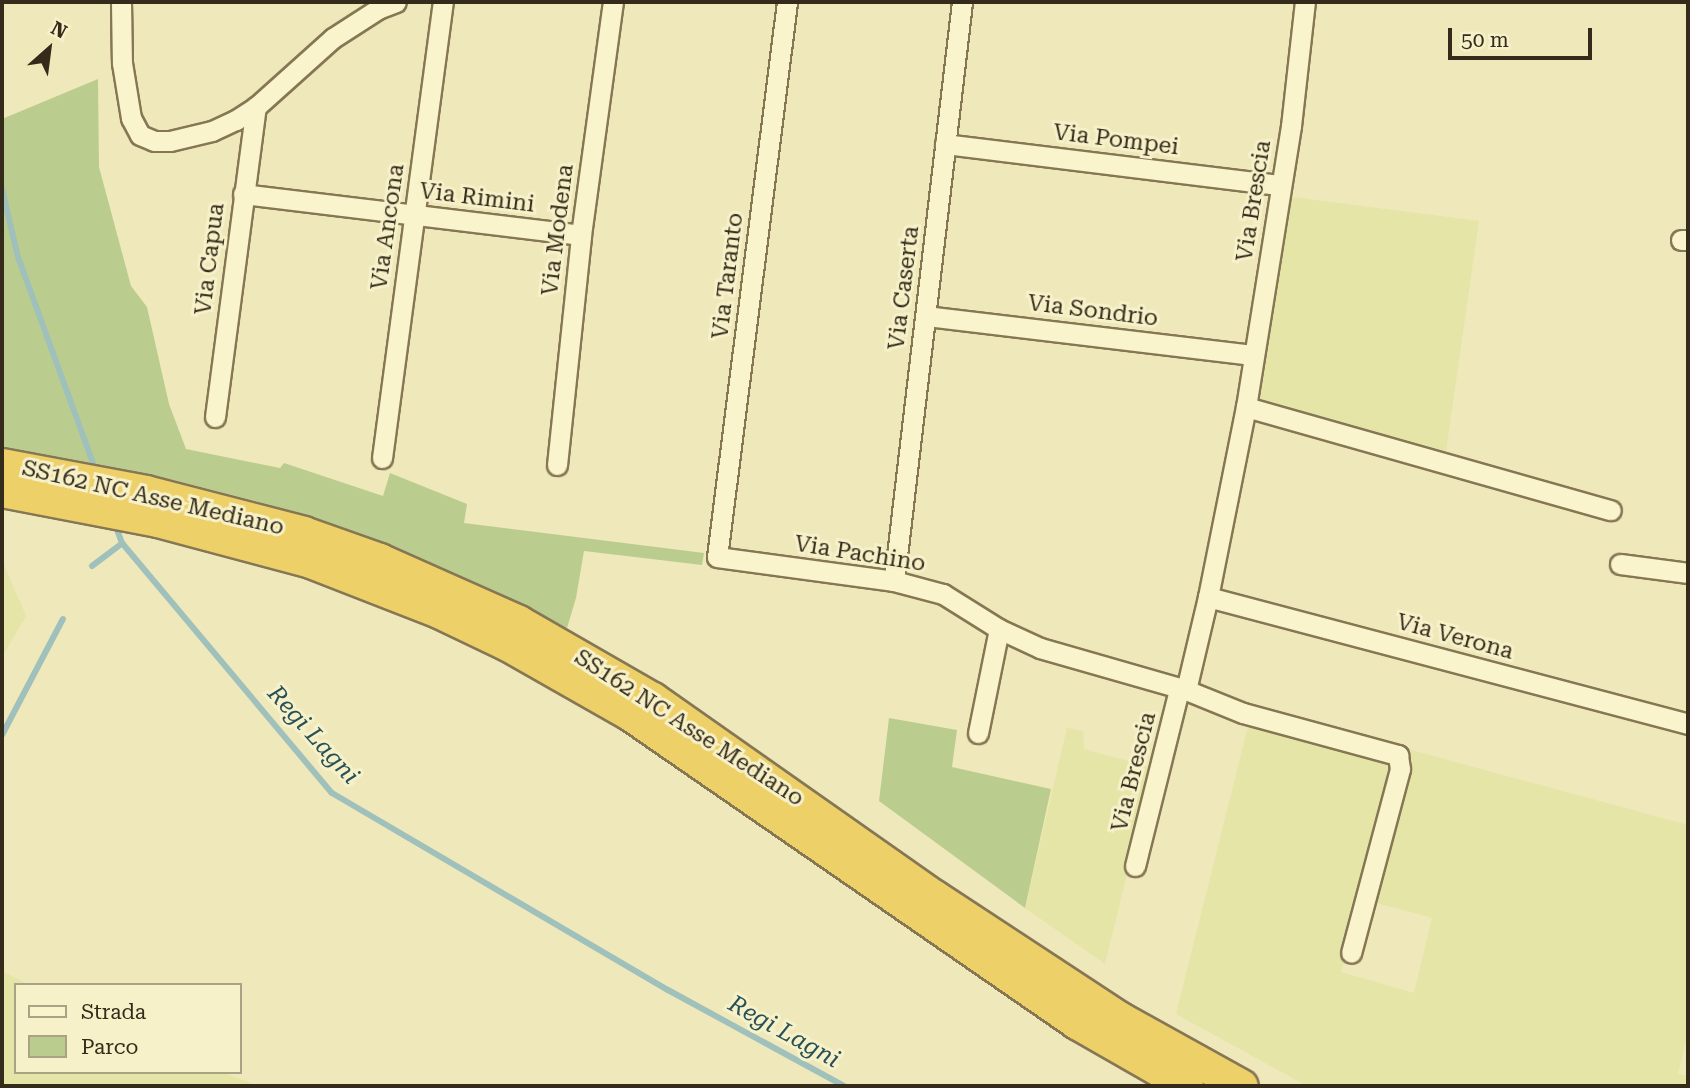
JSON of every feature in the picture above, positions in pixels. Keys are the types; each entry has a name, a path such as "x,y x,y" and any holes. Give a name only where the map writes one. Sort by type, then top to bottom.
{"highway":[{"name":"SS162 NC Asse Mediano","path":"2,465 146,492 245,515 304,533 443,586 591,661 734,753 935,897 1121,1019 1242,1086"},
{"name":"SS162 NC Asse Mediano","path":"2,491 158,521 259,547 372,584 439,612 575,682 717,772 1077,1023 1187,1086"}],"street":[{"path":"121,2 125,92 131,118 140,135 154,141 187,138 212,131 256,107 333,38 378,9 396,2"},
{"name":"Via Ancona","path":"382,458 443,2"},
{"name":"Via Modena","path":"557,465 581,235 613,2"},
{"name":"Via Taranto","path":"717,557 787,2"},
{"name":"Via Caserta","path":"894,581 962,2"},
{"name":"Via Brescia","path":"1135,866 1209,597 1246,407 1291,126 1305,2"},
{"name":"Via Capua","path":"215,417 256,107"},
{"name":"Via Pompei","path":"946,144 1280,185"},
{"name":"Via Rimini","path":"243,194 581,235"},
{"name":"Via Sondrio","path":"926,316 1254,355"},
{"path":"1246,407 1611,510"},
{"name":"Via Pachino","path":"717,557 894,581 943,594 999,629 1040,648 1183,689 1243,713 1398,755 1400,769 1352,954"},
{"path":"1620,564 1688,573"},
{"name":"Via Verona","path":"1209,597 1688,724"},
{"path":"978,733 999,629"}],"green space":[{"path":"98,79 99,167 131,286 147,307 169,404 186,449 280,468 284,463 383,496 390,473 467,504 464,523 704,553 702,565 584,551 576,598 567,628 475,583 336,526 255,501 169,479 2,449 2,119"},
{"path":"1292,197 1479,221 1446,451 1260,400"},
{"path":"2,560 26,616 2,657"},
{"path":"889,718 957,730 952,767 1051,789 1025,908 879,801"},
{"path":"1249,723 1395,761 1341,972 1414,993 1432,918 1373,902 1411,750 1688,825 1688,1032 1678,1074 1688,1076 1688,1086 1307,1086 1176,1014"},
{"path":"1067,728 1083,731 1084,749 1153,768 1105,964 1025,908"},
{"path":"2,971 25,983 14,983 14,1074 226,1074 259,1086 2,1086"}],"waterway":[{"name":"Regi Lagni","path":"2,189 18,257 96,471"},
{"name":"Regi Lagni","path":"115,524 122,543 332,793 668,990 844,1086"},
{"path":"92,566 122,543"},
{"path":"2,735 63,619"}]}
